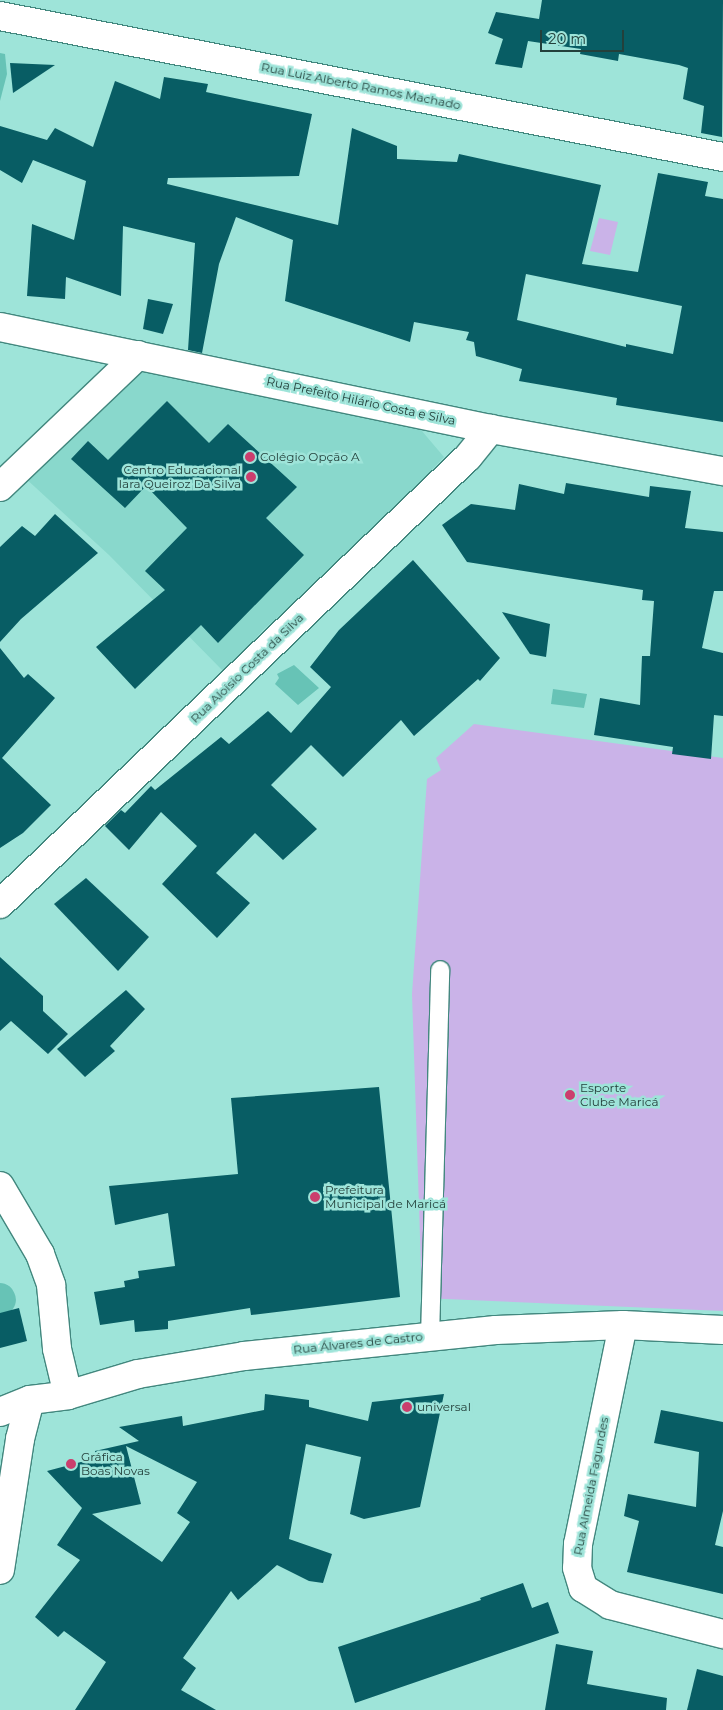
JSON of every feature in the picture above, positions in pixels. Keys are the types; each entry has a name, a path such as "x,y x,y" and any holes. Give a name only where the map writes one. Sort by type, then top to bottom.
{"street":[{"name":"Rua Luiz Alberto Ramos Machado","path":"0,16 723,157"},
{"name":"Rua Prefeito Hilário Costa e Silva","path":"0,327 490,429 723,472"},
{"path":"0,487 138,355"},
{"name":"Rua Aloisio Costa da Silva","path":"0,904 468,457 490,429"},
{"path":"0,1186 40,1254 51,1285 57,1349 68,1395"},
{"name":"Rua Álvares de Castro","path":"0,1412 30,1400 68,1395 138,1374 244,1356 430,1336 623,1325 723,1330"},
{"name":"Rua Almeida Fagundes","path":"623,1325 578,1544 579,1580 593,1597 610,1605 723,1634"},
{"path":"0,1570 20,1439 30,1400"}],"lane":[{"path":"430,1336 440,970"}],"shaded area":[{"path":"0,53 5,54 7,74 0,101"},
{"path":"599,218 618,222 610,255 590,251"},
{"path":"138,371 416,424 444,457 361,545 263,630 225,673 109,555 23,476"},
{"path":"294,665 319,688 298,705 275,684 279,678 277,674"},
{"path":"553,689 587,694 584,708 551,704"},
{"name":"Esporte Clube Maricá","path":"474,724 723,758 723,1311 422,1298 412,994 427,779 441,770 436,758"}],"building":[{"path":"542,0 723,0 722,137 701,133 704,106 683,99 688,68 679,65 619,54 618,61 580,54 581,49 528,41 522,68 495,64 503,39 488,33 496,12 539,19"},
{"path":"10,63 55,65 13,93"},
{"path":"164,77 208,84 206,92 312,114 299,176 168,178 167,184 338,225 352,128 397,146 397,159 457,162 459,154 601,185 582,264 638,272 658,173 708,182 705,196 723,199 723,422 616,405 617,398 519,381 522,369 476,356 474,342 466,340 469,332 414,322 410,342 285,301 293,240 236,217 219,264 202,353 188,350 195,243 123,226 121,296 66,277 65,299 27,296 32,224 74,240 86,181 33,160 22,183 0,170 0,126 47,140 55,128 93,147 115,81 160,99","holes":["526,274 682,306 673,354 626,344 626,347 517,320"]},
{"path":"148,299 173,304 163,334 143,329"},
{"path":"167,401 209,443 228,424 297,487 266,518 304,555 218,643 201,625 135,689 96,647 165,590 145,571 187,528 146,486 125,508 71,459 88,441 108,460"},
{"path":"566,483 649,497 650,486 691,491 685,528 723,532 723,591 714,591 702,648 723,653 723,716 714,715 711,759 672,754 673,747 594,735 600,698 640,705 642,656 650,656 654,601 642,600 643,590 467,562 442,525 471,504 515,510 519,484 564,494"},
{"path":"55,514 98,553 21,619 0,642 0,547 22,526 35,536"},
{"path":"413,560 500,658 480,681 478,679 414,736 401,720 343,777 311,745 271,785 317,829 283,860 255,833 216,873 250,903 217,938 162,884 197,846 161,812 129,850 105,826 121,810 125,813 151,786 155,790 221,737 229,744 268,711 291,733 331,687 310,667 339,630"},
{"path":"502,612 550,624 546,657 530,654"},
{"path":"0,648 24,678 28,674 55,698 2,758 51,805 23,833 0,848"},
{"path":"86,878 149,937 118,971 54,904"},
{"path":"0,957 43,996 43,1011 68,1034 48,1054 11,1021 0,1031"},
{"path":"126,990 145,1009 110,1046 115,1051 85,1077 57,1049"},
{"name":"Prefeitura Municipal de Maricá","path":"379,1087 400,1297 251,1315 250,1308 168,1321 168,1329 135,1332 134,1320 100,1325 94,1292 125,1287 124,1281 139,1278 138,1271 175,1266 168,1213 115,1225 109,1186 238,1174 231,1098"},
{"path":"19,1308 27,1341 0,1348 0,1313"},
{"path":"265,1394 309,1400 309,1407 368,1421 372,1402 444,1394 420,1507 364,1519 350,1514 361,1457 306,1444 289,1539 332,1554 323,1583 309,1581 277,1565 238,1600 231,1591 183,1658 196,1668 181,1690 216,1710 75,1710 106,1662 64,1631 58,1637 35,1617 80,1560 57,1545 82,1508 47,1471 96,1458 95,1451 139,1441 119,1427 182,1416 183,1426 264,1410","holes":["126,1446 197,1482 177,1513 190,1522 162,1562 92,1514 141,1504"]},
{"path":"661,1410 723,1422 723,1511 715,1545 723,1547 723,1594 627,1572 639,1521 624,1516 628,1494 696,1507 699,1452 654,1443"},
{"path":"523,1583 532,1608 548,1602 559,1633 355,1703 338,1647 481,1600 480,1598"},
{"path":"556,1644 593,1651 587,1684 667,1698 666,1710 545,1710"},
{"path":"697,1669 723,1676 723,1710 687,1710"}],"place":[{"name":"Colégio Opção A","path":"250,457"},
{"name":"Centro Educacional Iara Queiroz Da Silva","path":"251,477"},
{"name":"Esporte Clube Maricá","path":"570,1095"},
{"name":"Prefeitura Municipal de Maricá","path":"315,1197"},
{"name":"universal","path":"407,1407"},
{"name":"Gráfica Boas Novas","path":"71,1464"}]}
